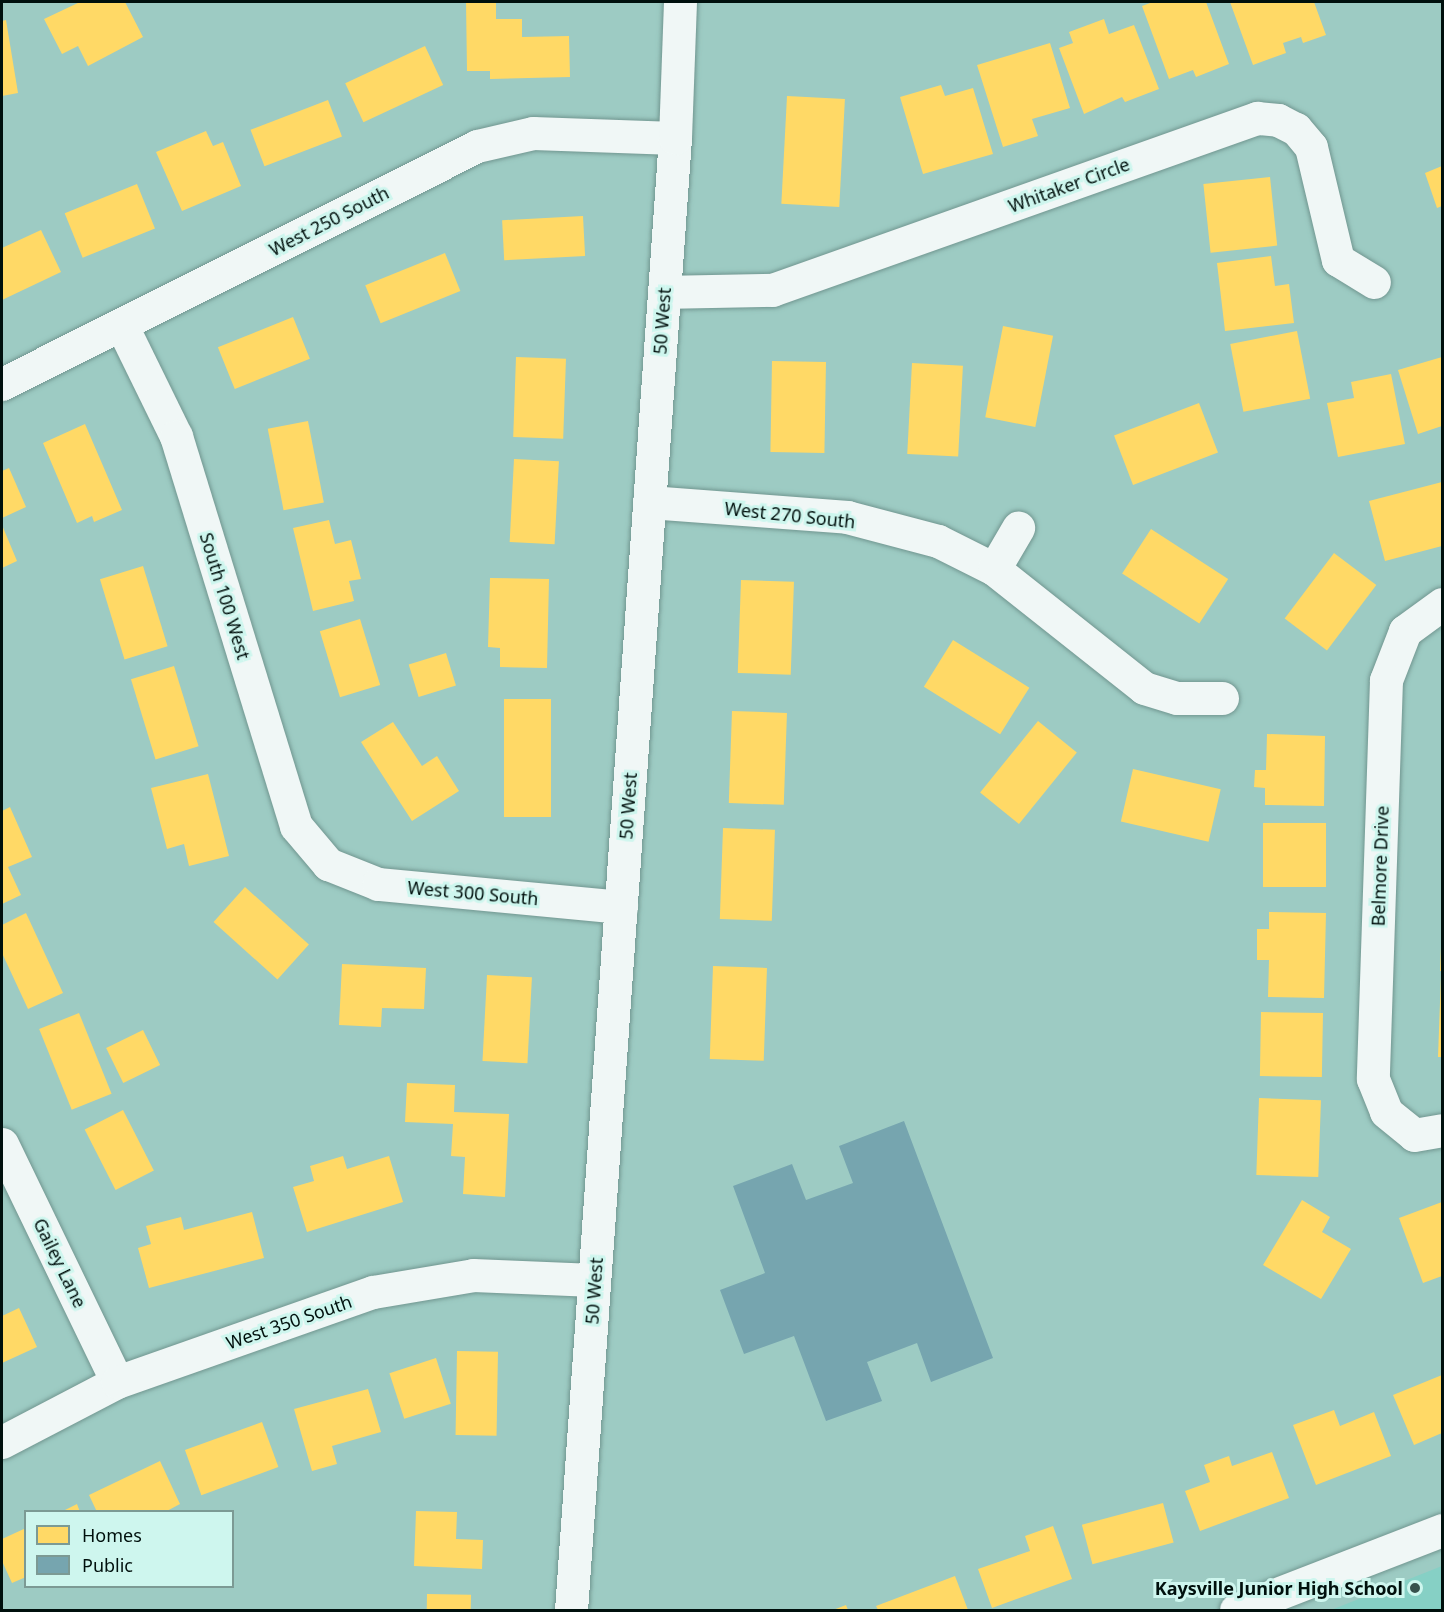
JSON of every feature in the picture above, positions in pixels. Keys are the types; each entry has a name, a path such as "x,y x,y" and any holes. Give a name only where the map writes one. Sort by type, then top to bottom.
{"street":[{"name":"50 West","path":"571,1611 675,138 680,2"},
{"name":"Whitaker Circle","path":"664,292 772,290 1257,118 1278,120 1296,129 1311,147 1338,260 1374,282"},
{"name":"West 250 South","path":"2,384 122,326 477,146 533,133 675,138"},
{"name":"South 100 West","path":"122,326 176,436 296,826 328,864"},
{"name":"West 270 South","path":"649,502 846,517 939,541 994,569 1144,688 1177,698 1222,698"},
{"path":"994,569 1018,528"},
{"name":"Belmore Drive","path":"1428,1132 1386,1112 1373,1079 1386,680 1406,631 1443,604"},
{"name":"West 300 South","path":"328,864 378,884 621,907"},
{"name":"Gailey Lane","path":"2,1144 117,1382"},
{"name":"West 350 South","path":"2,1442 117,1382 374,1292 473,1275 594,1280"},
{"path":"1236,1611 1443,1530"}],"shaded area":[{"name":"Kaysville Junior High School","path":"1442,1566 1442,1610 1331,1610"}],"building: Homes":[{"path":"80,2 125,2 143,37 88,66 78,46 62,54 44,19"},
{"path":"466,2 496,2 496,19 522,19 522,37 569,36 570,77 490,79 490,71 467,71"},
{"path":"1153,2 1206,2 1229,64 1196,77 1193,70 1169,79 1142,6"},
{"path":"1230,2 1314,2 1326,35 1303,43 1301,37 1283,43 1286,53 1253,65"},
{"path":"1104,19 1109,34 1134,25 1159,89 1125,102 1122,97 1084,114 1059,48 1073,43 1069,32"},
{"path":"6,20 18,93 2,96 2,21"},
{"path":"1050,43 1070,108 1032,119 1038,136 1003,147 977,65"},
{"path":"425,46 443,85 363,122 345,83"},
{"path":"941,85 945,96 973,88 993,154 923,174 900,97"},
{"path":"787,96 845,99 839,207 781,204"},
{"path":"328,100 342,136 264,166 251,130"},
{"path":"206,131 213,146 223,142 241,186 182,211 156,152"},
{"path":"1442,166 1442,206 1437,208 1425,173"},
{"path":"1270,177 1277,246 1211,253 1203,184"},
{"path":"137,184 155,229 83,258 65,213"},
{"path":"583,216 585,256 504,260 502,220"},
{"path":"41,230 61,272 2,300 2,248"},
{"path":"445,253 460,291 381,323 365,285"},
{"path":"1271,256 1275,286 1289,284 1294,323 1225,331 1217,263"},
{"path":"293,317 310,359 235,389 218,347"},
{"path":"1003,326 1053,336 1035,427 985,417"},
{"path":"1297,331 1310,399 1243,412 1230,344"},
{"path":"516,357 566,359 563,439 513,437"},
{"path":"1442,357 1442,426 1418,434 1398,370"},
{"path":"772,361 826,362 824,453 770,452"},
{"path":"912,363 963,366 958,457 907,454"},
{"path":"1391,374 1405,444 1338,457 1327,403 1354,398 1351,382"},
{"path":"1199,403 1218,452 1133,485 1114,436"},
{"path":"308,421 324,502 284,510 268,429"},
{"path":"85,424 122,510 94,522 92,516 77,523 43,443"},
{"path":"514,459 559,461 555,544 510,542"},
{"path":"9,468 26,507 2,518 2,471"},
{"path":"1442,482 1442,546 1385,561 1369,501"},
{"path":"329,520 335,544 351,540 361,579 349,581 354,601 313,611 293,528"},
{"path":"2,525 17,561 2,568"},
{"path":"1151,529 1228,579 1199,624 1122,573"},
{"path":"1334,553 1376,585 1327,650 1285,618"},
{"path":"143,566 168,646 125,659 100,579"},
{"path":"490,578 549,579 547,668 500,667 500,648 488,647"},
{"path":"741,580 794,582 791,675 738,673"},
{"path":"360,619 380,685 340,697 320,631"},
{"path":"953,640 1029,688 1000,734 924,687"},
{"path":"446,653 456,686 419,697 409,664"},
{"path":"174,666 199,746 156,759 131,679"},
{"path":"504,699 551,699 551,817 504,817"},
{"path":"732,711 787,713 784,805 729,803"},
{"path":"1038,721 1077,752 1019,824 980,792"},
{"path":"393,722 422,766 437,756 459,791 412,821 361,742"},
{"path":"1267,734 1325,736 1324,806 1265,805 1265,788 1254,787 1255,770 1266,770"},
{"path":"1133,769 1221,789 1209,842 1121,822"},
{"path":"208,774 229,856 189,866 184,844 167,849 151,788"},
{"path":"10,807 32,857 8,867 21,895 2,904 2,811"},
{"path":"1263,823 1326,823 1326,887 1263,887"},
{"path":"723,828 775,830 772,921 720,919"},
{"path":"245,887 309,945 277,979 214,922"},
{"path":"1269,912 1326,913 1324,998 1268,997 1269,960 1257,960 1257,929 1269,929"},
{"path":"26,913 63,993 28,1009 2,953 2,925"},
{"path":"1441,947 1442,971 1440,971"},
{"path":"342,964 426,968 424,1009 382,1008 381,1027 339,1025"},
{"path":"713,966 767,968 764,1061 710,1059"},
{"path":"487,975 532,977 527,1063 482,1061"},
{"path":"1441,976 1442,1057 1438,1057"},
{"path":"1261,1012 1323,1013 1322,1077 1260,1076"},
{"path":"79,1013 112,1094 72,1110 39,1029"},
{"path":"143,1030 160,1065 123,1083 106,1048"},
{"path":"407,1083 455,1085 454,1112 509,1114 505,1197 463,1194 465,1157 451,1156 453,1124 405,1122"},
{"path":"1259,1098 1321,1100 1318,1177 1256,1175"},
{"path":"123,1110 154,1171 116,1190 85,1130"},
{"path":"343,1156 347,1169 389,1156 403,1202 307,1232 293,1187 314,1181 310,1166"},
{"path":"1302,1200 1330,1217 1322,1232 1351,1249 1321,1299 1263,1265"},
{"path":"1442,1202 1442,1276 1423,1283 1399,1218"},
{"path":"252,1212 264,1258 149,1288 138,1248 151,1244 146,1226 181,1217 184,1230"},
{"path":"19,1308 37,1347 2,1363 2,1316"},
{"path":"457,1351 498,1352 497,1436 456,1435"},
{"path":"436,1358 451,1404 404,1419 389,1373"},
{"path":"1442,1375 1442,1433 1414,1445 1393,1395"},
{"path":"368,1389 381,1432 332,1446 337,1464 312,1471 294,1409"},
{"path":"1334,1410 1340,1426 1374,1412 1391,1456 1316,1485 1293,1425"},
{"path":"262,1422 278,1467 201,1495 185,1450"},
{"path":"1272,1452 1289,1498 1200,1531 1185,1491 1210,1482 1204,1465 1229,1456 1232,1466"},
{"path":"160,1461 180,1504 169,1510 96,1510 89,1495"},
{"path":"1163,1503 1174,1543 1092,1564 1082,1525"},
{"path":"77,1504 79,1510 65,1510"},
{"path":"416,1511 457,1512 456,1539 483,1540 482,1569 414,1566"},
{"path":"1053,1526 1072,1579 992,1608 978,1569 1030,1551 1025,1536"},
{"path":"24,1529 24,1578 12,1583 2,1561 2,1539"},
{"path":"955,1576 968,1610 878,1610 876,1606"},
{"path":"427,1594 471,1595 471,1610 427,1610"},
{"path":"846,1605 848,1610 833,1610"}],"building: Public":[{"path":"904,1121 993,1358 931,1382 917,1343 867,1362 882,1401 826,1421 794,1336 744,1354 720,1290 765,1273 733,1186 792,1164 806,1200 853,1183 839,1146"}],"place":[{"name":"Kaysville Junior High School","path":"1415,1588"}]}
